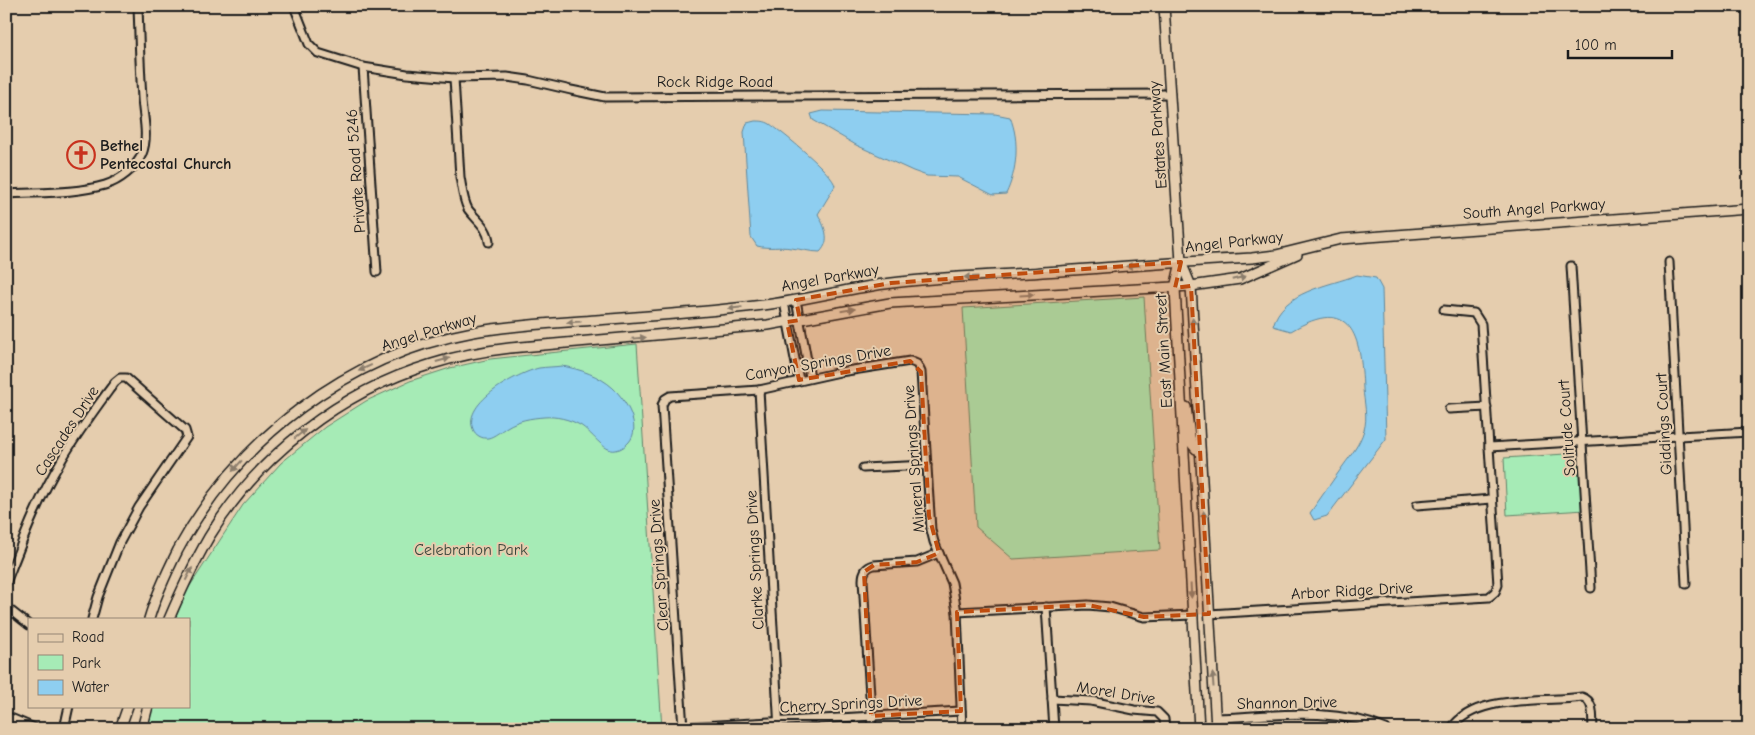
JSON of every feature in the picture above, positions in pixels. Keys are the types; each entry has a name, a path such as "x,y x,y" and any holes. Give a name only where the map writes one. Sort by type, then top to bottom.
{"main road":[{"name":"Estates Parkway","path":"1164,6 1181,262"},
{"name":"South Angel Parkway","path":"1323,243 1341,239 1395,234 1749,209"},
{"name":"Angel Parkway","path":"149,618 173,559 191,526 218,487 249,452 284,420 322,392 363,369 407,350 470,332 535,325 662,316 784,302 891,283 1276,255 1323,243"},
{"name":"Angel Parkway","path":"169,618 188,577 210,536 236,499 266,464 308,428 337,407 376,385 430,364 483,352 714,331 787,322 890,304 1191,286 1240,279 1323,243"},
{"name":"East Main Street","path":"1181,262 1191,286 1216,729"},
{"name":"East Main Street","path":"1181,262 1175,288 1199,729"},
{"path":"1180,382 1192,444 1196,449 1200,450"},
{"path":"1193,616 1209,614"},
{"path":"120,729 127,708"},
{"path":"142,729 147,708"}],"street":[{"path":"6,194 65,191 101,186 118,179 137,163 141,157 146,137 138,6"},
{"name":"Rock Ridge Road","path":"294,6 309,44 318,53 363,67 407,74 454,78 507,76 605,97 1170,94"},
{"name":"Private Road 5246","path":"363,67 378,272"},
{"path":"454,78 463,192 467,207 486,230 489,242"},
{"name":"Giddings Court","path":"1668,262 1686,584"},
{"name":"Solitude Court","path":"1571,266 1592,588"},
{"path":"796,300 810,377"},
{"path":"784,302 799,380"},
{"path":"1417,505 1492,499 1481,324 1474,313 1444,310"},
{"name":"Canyon Springs Drive","path":"664,399 670,396 758,390 810,377 887,364 910,361 917,364"},
{"name":"Mineral Springs Drive","path":"917,364 921,372 931,530 952,583 957,612 962,729"},
{"name":"Cascades Drive","path":"6,583 39,503 60,462 81,428 117,380 123,378 128,380 185,430 187,434 186,439 139,507 120,542 98,597 92,618"},
{"name":"Clarke Springs Drive","path":"758,390 778,725"},
{"name":"Clear Springs Drive","path":"664,399 662,404 683,728"},
{"path":"1449,409 1487,407"},
{"path":"1489,447 1749,432"},
{"path":"863,468 926,465"},
{"name":"Arbor Ridge Drive","path":"1209,614 1489,597 1495,592 1498,585 1492,499"},
{"path":"872,729 864,572 870,566 917,562 939,553"},
{"path":"957,612 1098,605 1144,617 1193,616"},
{"path":"6,607 28,624"},
{"path":"1046,607 1054,729"},
{"path":"1452,729 1462,716 1471,710 1489,705 1582,697 1588,699 1592,705 1593,729"},
{"name":"Morel Drive","path":"1052,699 1091,701 1134,710 1157,712 1164,719 1165,729"},
{"path":"64,729 69,708"},
{"name":"Cherry Springs Drive","path":"683,728 778,725 871,716 961,711"},
{"name":"Shannon Drive","path":"1216,718 1312,714 1334,715 1368,721 1386,729"},
{"path":"6,716 37,729"}],"highlighted area":[{"path":"1181,262 1175,288 1191,286 1209,614 1144,617 1088,605 957,612 961,711 871,716 864,572 874,565 917,562 939,553 929,516 921,372 910,361 799,380 787,322 800,320 796,300 891,283"}],"green space":[{"path":"1144,297 1160,550 1013,559 976,527 963,308"},
{"name":"Celebration Park","path":"637,344 662,729 147,729 152,708 190,708 190,618 175,618 186,592 243,505 281,463 325,427 366,401 410,381 450,368 490,359"},
{"path":"1581,453 1585,510 1507,515 1504,458"}],"water":[{"path":"823,111 995,114 1010,117 1015,136 1016,156 1010,185 1006,194 993,195 958,177 927,176 913,171 856,145 813,120 811,114"},
{"path":"755,121 770,124 807,153 826,172 835,186 818,214 826,233 826,243 820,252 787,247 757,246 751,237 744,132 747,123"},
{"path":"1357,275 1376,278 1382,289 1386,439 1327,516 1314,520 1310,513 1355,449 1364,430 1366,415 1359,353 1355,338 1349,327 1340,320 1328,317 1312,321 1291,331 1273,326 1278,314 1296,297"},
{"path":"562,366 583,371 596,377 613,388 623,399 631,414 634,429 633,436 625,446 620,449 611,450 602,445 580,425 553,417 520,421 488,438 481,437 475,433 472,419 476,409 494,390 530,371 539,368"}],"place":[{"name":"Bethel Pentecostal Church","path":"81,155"}]}
